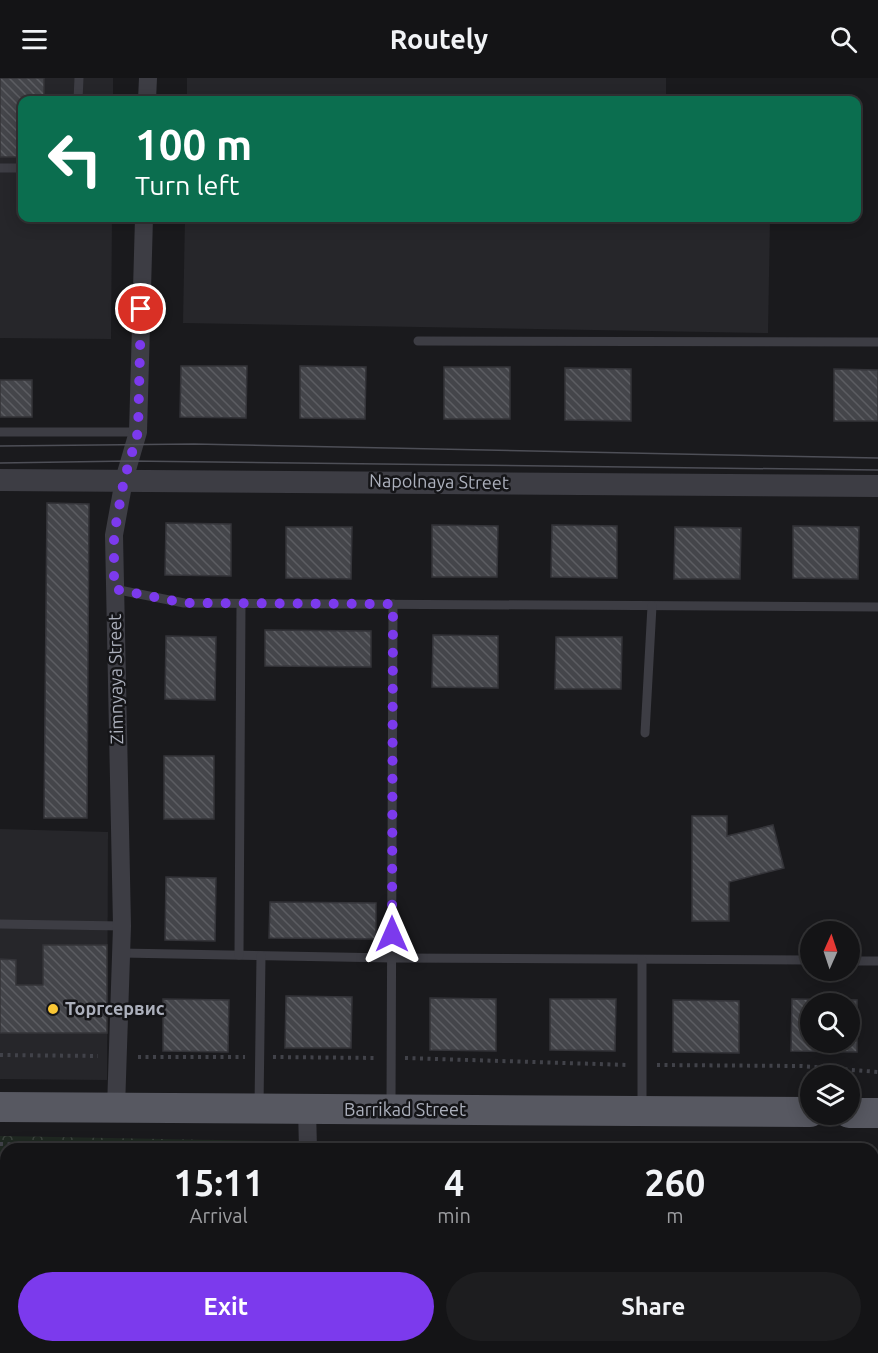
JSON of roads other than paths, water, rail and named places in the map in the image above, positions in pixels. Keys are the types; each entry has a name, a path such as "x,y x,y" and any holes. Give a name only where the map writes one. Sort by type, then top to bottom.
{"main road":[{"name":"Barrikad Street","path":"0,1107 800,1112"},
{"path":"860,1113 878,1113"}],"street":[{"path":"147,78 147,96"},
{"name":"Zimnyaya Street","path":"116,1108 122,926 114,535 124,480 138,432 144,222"},
{"name":"Napolnaya Street","path":"0,480 878,486"},
{"path":"307,1109 308,1143"}],"lane":[{"path":"78,96 79,78"},
{"path":"0,168 18,168"},
{"path":"418,341 878,342"},
{"path":"0,432 138,432"},
{"path":"114,589 184,603 878,607"},
{"path":"239,955 241,604"},
{"path":"391,1110 393,604"},
{"path":"645,733 651,606"},
{"path":"0,924 122,926"},
{"path":"121,953 392,958 800,960"},
{"path":"259,1109 261,956"},
{"path":"642,960 642,1111"},
{"path":"860,960 878,961"}],"tram line":[{"path":"0,446 194,444 878,458"},
{"path":"0,463 129,461 878,470"}],"place":[{"name":"Торгсервис","path":"53,1009"}]}
